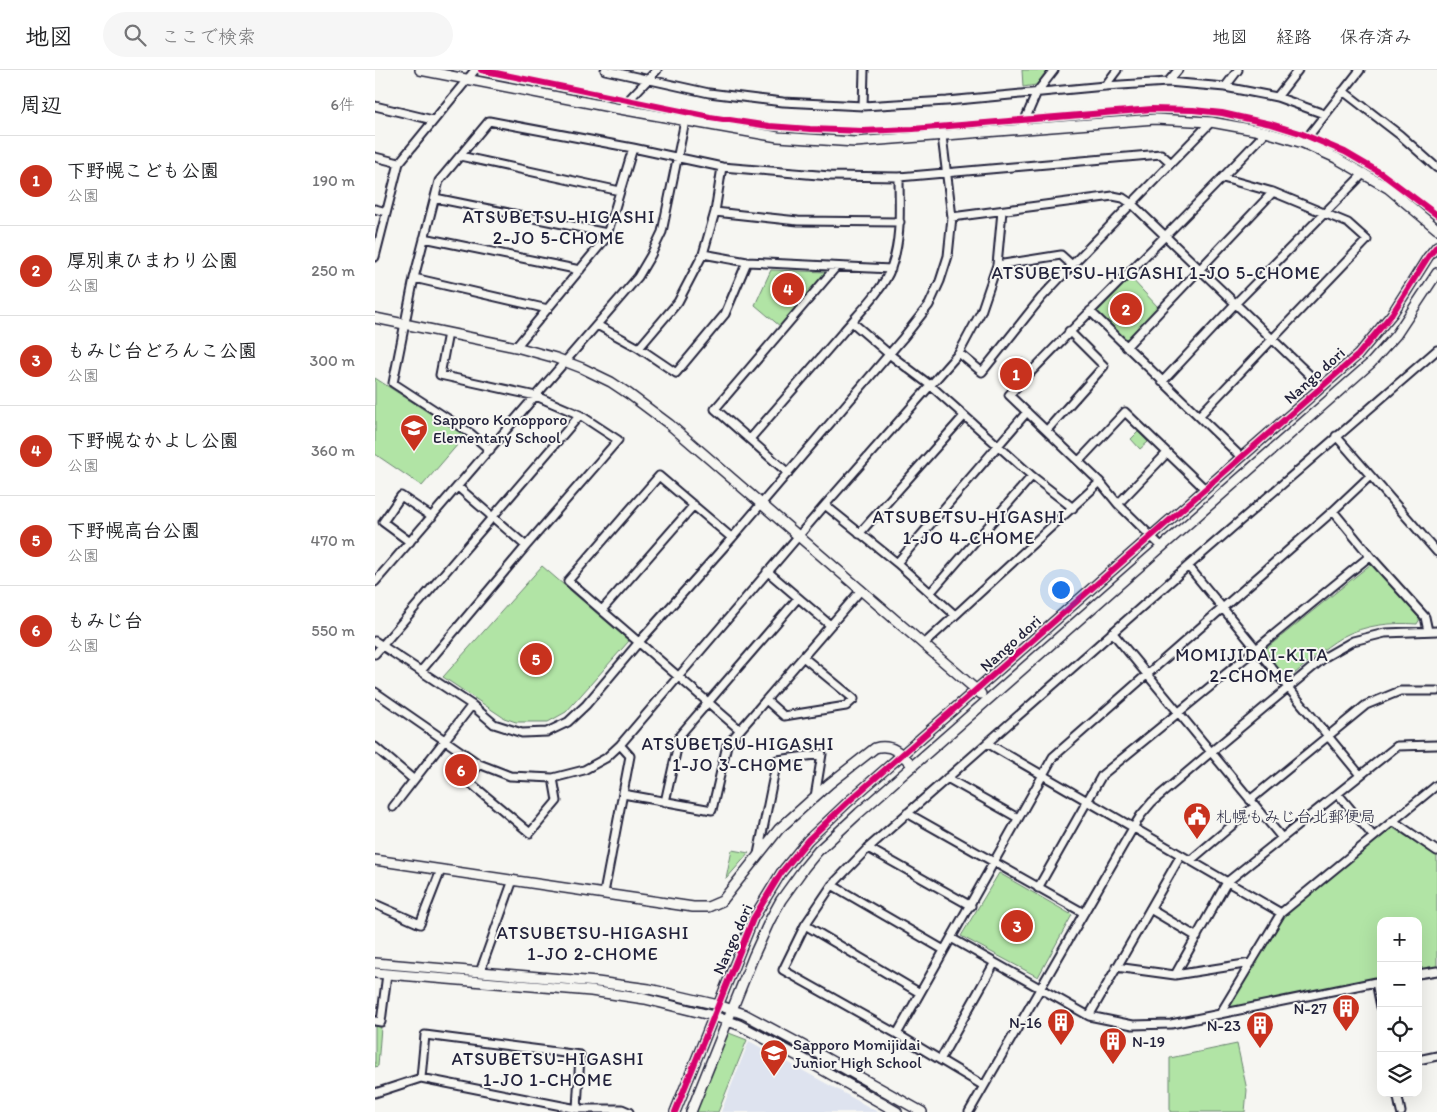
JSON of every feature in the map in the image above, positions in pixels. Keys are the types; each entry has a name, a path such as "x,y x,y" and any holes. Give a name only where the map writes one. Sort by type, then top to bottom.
{"street":[{"path":"420,70 620,109 778,137 845,141 942,136 1155,118 1211,122 1266,132 1303,144 1336,158 1388,188 1437,229"},
{"path":"375,256 399,163 475,70"},
{"path":"605,70 649,78 709,93 783,102 863,106 947,101 1168,82 1225,87 1277,97 1324,114"},
{"path":"620,109 657,70"},
{"path":"863,106 864,70"},
{"path":"1021,129 1037,92 1054,70"},
{"path":"1105,86 1117,70"},
{"path":"1168,82 1178,70"},
{"path":"1225,87 1238,70"},
{"path":"1277,97 1298,70"},
{"path":"1303,144 1324,114 1360,70"},
{"path":"1343,91 1400,135 1437,168"},
{"path":"375,106 433,120"},
{"path":"490,450 469,433 393,383 403,324 439,181 489,121 722,167 830,176 899,177 1161,154 1171,164"},
{"path":"375,582 567,362 638,276 662,232 685,121"},
{"path":"959,353 985,374 1041,298 1211,122"},
{"path":"1162,547 1119,504 1101,482 1009,395 1069,331 1165,237 1266,132"},
{"path":"375,641 472,706 495,724 522,732 547,732 568,722 732,538 929,305 940,281 948,256 952,217 942,136"},
{"path":"516,347 606,238 633,148"},
{"path":"460,156 620,191"},
{"path":"375,157 399,163"},
{"path":"639,348 678,302 703,254 715,212 722,167"},
{"path":"1162,382 1235,304 1364,173"},
{"path":"750,439 882,285 891,269 898,244 900,222 899,177"},
{"path":"1199,416 1367,240 1348,223 1273,192 1223,178"},
{"path":"1126,347 1273,192"},
{"path":"952,217 1113,196 1123,198 1132,204 1322,387"},
{"path":"435,198 607,233"},
{"path":"375,209 386,212"},
{"path":"375,692 479,764 510,776 553,778 584,770 606,758 620,745 767,571 959,353 981,312 997,265 1002,211"},
{"path":"715,212 798,221 900,222"},
{"path":"424,238 580,270"},
{"name":"Nango dori","path":"675,1112 753,919 781,872 808,840 826,822 1358,354 1392,314 1437,246"},
{"path":"703,254 747,262 891,269"},
{"path":"997,265 1061,256 1072,265"},
{"path":"597,325 639,348 676,373 725,314 747,262"},
{"path":"788,473 715,409 836,267"},
{"name":"Nango dori","path":"691,1112 766,928 781,900 819,851 837,832 1371,363 1396,335 1437,273"},
{"path":"414,278 548,309"},
{"path":"1090,311 1241,457"},
{"path":"375,318 516,347 567,362 583,368 629,394 669,424 988,699"},
{"path":"852,322 889,354 930,385 1032,476 1073,508"},
{"path":"1047,430 1104,366 1069,331"},
{"path":"421,671 618,440 580,416 536,396 440,375 448,333"},
{"path":"984,1086 897,1034 783,970 805,925 832,885 868,848 1112,632 1437,350"},
{"path":"897,563 1027,412"},
{"path":"1079,462 1125,412 1205,489"},
{"path":"375,654 580,416"},
{"path":"859,534 964,416"},
{"path":"1336,436 1437,552"},
{"path":"1119,504 1167,453"},
{"path":"732,538 659,476 567,581 740,730"},
{"path":"931,592 1032,476"},
{"path":"897,1034 971,906 1053,757 1333,511 1370,476"},
{"path":"924,644 1101,482"},
{"path":"457,487 526,546"},
{"path":"410,542 383,522 401,496 432,517"},
{"path":"602,610 694,505"},
{"path":"825,505 897,563 955,615"},
{"path":"1333,511 1370,556 1425,617 1428,631"},
{"path":"1038,888 1102,775 1255,648 1370,556"},
{"path":"1188,566 1359,775"},
{"path":"767,571 830,625"},
{"path":"623,794 712,810 727,745 861,590"},
{"path":"665,802 680,735 798,598"},
{"path":"969,1112 1133,828 1153,802 1325,657 1353,641 1385,633 1437,631"},
{"path":"1112,632 1282,838"},
{"path":"766,700 783,716 847,706 854,699 803,656"},
{"path":"1250,800 1366,705 1400,691 1437,691"},
{"path":"393,806 472,706"},
{"path":"987,743 1281,912"},
{"path":"604,894 630,756 620,745"},
{"path":"1175,975 1227,882 1397,746 1437,745"},
{"path":"375,860 693,907 708,907 722,901 779,829 875,748 882,746 892,747 903,754 913,766"},
{"path":"375,747 414,780"},
{"path":"757,856 777,760 822,754 815,797"},
{"path":"479,764 468,781 530,833 557,801 553,778"},
{"path":"947,778 1018,818"},
{"path":"1220,1014 1281,912 1437,785"},
{"path":"1338,794 1373,836"},
{"path":"1191,860 1255,806"},
{"path":"907,813 1084,913"},
{"path":"1393,821 1437,851"},
{"path":"868,848 971,906"},
{"path":"1089,1016 1181,855"},
{"path":"375,904 420,924 441,870"},
{"path":"480,972 513,880"},
{"path":"832,885 944,950"},
{"path":"1150,909 1197,937"},
{"path":"805,925 920,993"},
{"path":"951,938 1089,1016 1133,1025 1171,1024 1377,982"},
{"path":"1116,967 1175,975 1251,962"},
{"path":"375,963 649,988 718,1005 744,1014 921,1112"},
{"path":"940,1060 994,964"},
{"path":"1422,973 1437,971"},
{"path":"375,973 600,992 645,998 714,1016 809,1062 897,1112"},
{"path":"375,1021 381,1022 387,974"},
{"path":"421,1078 425,1035 580,1055 577,1109"},
{"path":"1422,1059 1437,1056"},
{"path":"375,1093 421,1078 577,1109 622,1109 629,1112"},
{"path":"1398,1097 1401,1112"}],"shaded area":[{"name":"Sapporo Momijidai Junior High School","path":"749,1041 878,1112 721,1112"}],"green space":[{"path":"1022,70 1047,70 1036,85 1023,87"},
{"path":"771,270 827,272 781,327 755,305"},
{"path":"1129,276 1158,307 1125,341 1094,312"},
{"path":"1022,358 1030,366 1008,387 1003,382"},
{"name":"Sapporo Konopporo Elementary School","path":"375,378 465,436 422,486 375,454"},
{"path":"1138,432 1148,442 1140,449 1131,439"},
{"path":"1371,564 1420,619 1417,624 1378,625 1351,633 1327,647 1287,680 1263,651"},
{"path":"542,566 629,641 566,712 548,722 516,722 504,718 443,677"},
{"path":"460,759 467,762 471,768 463,780 450,772"},
{"path":"1393,828 1437,856 1437,967 1422,971 1422,917 1377,917 1377,980 1223,1009 1282,914 1349,859"},
{"path":"732,850 749,853 726,879"},
{"path":"999,873 1072,915 1038,977 961,936"},
{"path":"375,1026 381,1027 378,1066 375,1067"},
{"path":"729,1033 747,1040 718,1112 693,1112 719,1046"},
{"path":"1237,1044 1247,1090 1245,1112 1170,1112 1170,1058"}],"cycle path":[{"path":"481,70 710,117 769,126 810,129 863,131 913,129 1152,109 1222,113 1271,124 1300,133 1345,152 1381,173 1437,215"},
{"path":"675,1112 753,919 781,873 808,840 848,802 1358,355 1392,314 1437,246"}],"place":[{"name":"下野幌なかよし公園","path":"788,289"},
{"name":"厚別東ひまわり公園","path":"1126,309"},
{"name":"下野幌こども公園","path":"1016,374"},
{"name":"Sapporo Konopporo Elementary School","path":"414,452"},
{"name":"下野幌高台公園","path":"536,659"},
{"name":"もみじ台","path":"461,770"},
{"name":"札幌もみじ台北郵便局","path":"1197,840"},
{"name":"もみじ台どろんこ公園","path":"1017,926"},
{"name":"N-27","path":"1346,1032"},
{"name":"N-16","path":"1061,1046"},
{"name":"N-23","path":"1260,1049"},
{"name":"N-19","path":"1113,1065"},
{"name":"Sapporo Momijidai Junior High School","path":"774,1077"}],"district":[{"name":"ATSUBETSU-HIGASHI 2-JO 5-CHOME","path":"559,227"},
{"name":"ATSUBETSU-HIGASHI 1-JO 5-CHOME","path":"1156,273"},
{"name":"ATSUBETSU-HIGASHI 1-JO 4-CHOME","path":"969,527"},
{"name":"MOMIJIDAI-KITA 2-CHOME","path":"1252,665"},
{"name":"ATSUBETSU-HIGASHI 1-JO 3-CHOME","path":"738,754"},
{"name":"ATSUBETSU-HIGASHI 1-JO 2-CHOME","path":"593,943"},
{"name":"ATSUBETSU-HIGASHI 1-JO 1-CHOME","path":"548,1070"}]}
